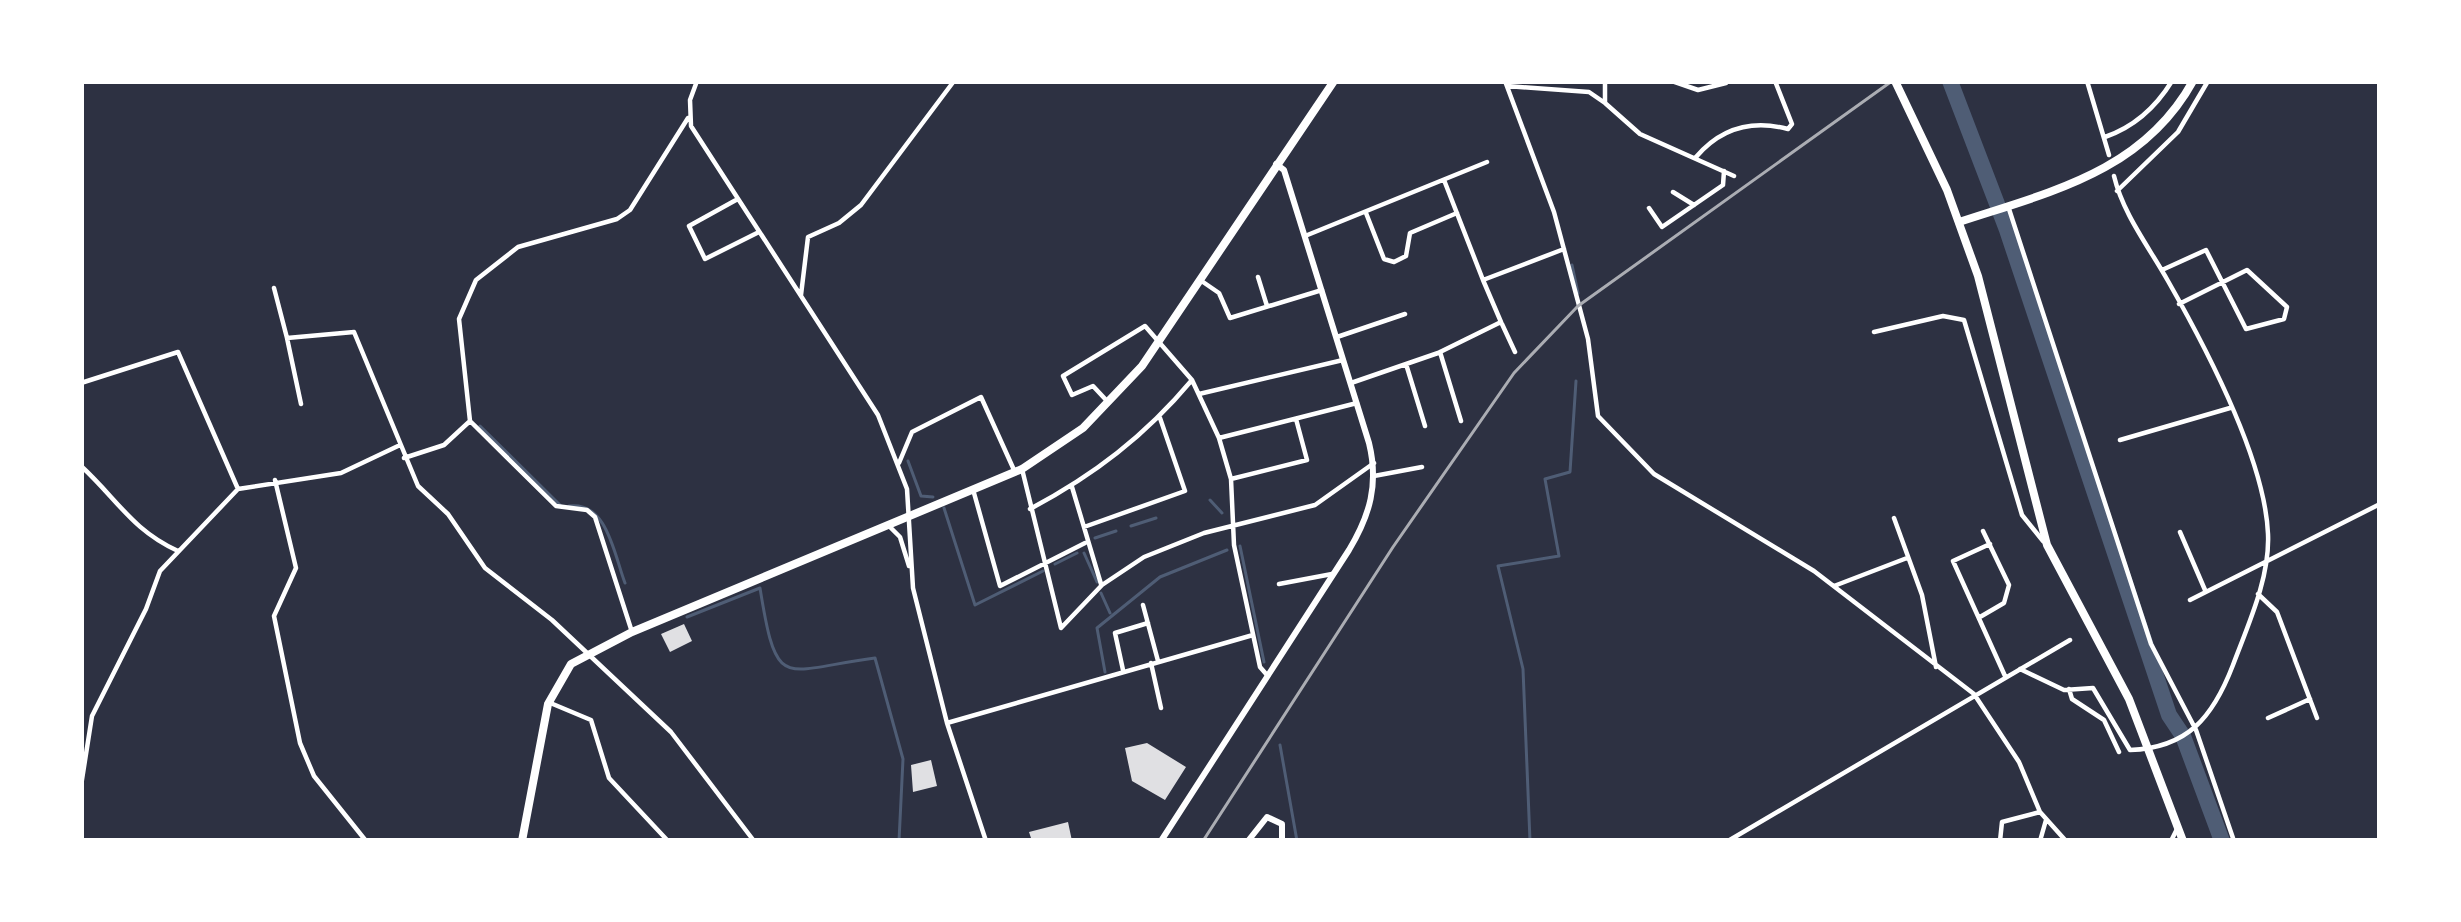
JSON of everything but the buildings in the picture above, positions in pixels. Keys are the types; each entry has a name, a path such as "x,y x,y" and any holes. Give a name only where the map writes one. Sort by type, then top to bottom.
{"main road":[{"path":"522,841 548,701 557,681 587,652 1019,471 1110,404 1203,282 1334,81"},
{"path":"1895,81 1959,222 2047,545 2151,749 2182,841"},
{"path":"1959,222 2065,189 2121,160 2163,124 2193,81"},
{"path":"1161,841 1364,525 1374,476 1322,290 1284,170 1276,164"},
{"path":"1248,841 1267,817 1282,824 1282,841"}],"street":[{"path":"632,632 595,517 587,510 556,506 470,422 458,327 476,280 518,247 617,219 630,210 688,118 697,81"},
{"path":"801,295 808,237 839,224 860,205 954,81"},
{"path":"1605,81 1605,103"},
{"path":"1672,81 1698,90 1726,83"},
{"path":"1696,157 1716,134 1768,124 1788,129 1792,124 1775,81"},
{"path":"2087,81 2109,155"},
{"path":"2091,90 2096,81"},
{"path":"2105,137 2126,130 2150,110 2172,81"},
{"path":"2117,191 2178,132 2208,81"},
{"path":"1734,176 1640,134 1589,92 1505,83 1564,249 1588,339 1598,416 1654,474 1753,530 1974,694 2019,762 2040,812 2066,841"},
{"path":"688,118 878,416 899,463 911,516 910,571"},
{"path":"1305,236 1487,163"},
{"path":"1649,208 1661,226 1723,185 1724,171"},
{"path":"2020,669 2069,689 2093,688 2130,750 2151,749 2188,736 2225,684 2266,559 2268,532 2249,451 2162,270 2117,191 2114,176"},
{"path":"1444,180 1515,352"},
{"path":"1673,192 1694,205"},
{"path":"738,199 689,226 705,259 759,232"},
{"path":"2005,206 2151,644 2196,730 2234,841"},
{"path":"1366,211 1384,259 1394,262 1406,256 1409,233 1457,214"},
{"path":"1484,280 1564,249"},
{"path":"2162,270 2206,250 2224,281 2246,329 2284,319 2287,307 2247,270 2224,281 2179,304"},
{"path":"1258,277 1267,306"},
{"path":"1203,282 1219,293 1230,318 1322,290"},
{"path":"274,288 301,404"},
{"path":"1336,337 1405,314"},
{"path":"1874,332 1943,316 1964,320 2022,515 2047,545"},
{"path":"1351,383 1440,352 1501,322"},
{"path":"1110,404 1093,386 1072,395 1063,376 1145,326 1192,380 1219,438 1231,479 1253,635 1260,667 1267,675"},
{"path":"287,338 354,332 418,486 448,514 485,568 587,652 670,732 754,841"},
{"path":"81,383 178,352 238,489"},
{"path":"1440,352 1461,421"},
{"path":"1199,394 1343,360"},
{"path":"1406,364 1425,426"},
{"path":"1030,509 1072,487 1160,418 1192,380"},
{"path":"899,463 912,432 981,397 1019,471 1065,641"},
{"path":"1219,438 1357,403"},
{"path":"2120,440 2230,408"},
{"path":"1084,527 1185,491 1160,418"},
{"path":"1231,479 1307,460 1296,418"},
{"path":"404,458 444,446 470,422"},
{"path":"81,786 92,716 146,609 154,577 178,551 238,489 341,473 398,446"},
{"path":"1061,628 1102,585 1144,557 1234,525 1315,505 1374,463"},
{"path":"81,466 100,479 143,535 178,551"},
{"path":"1374,476 1422,466"},
{"path":"274,480 296,568 274,616 300,743 314,776 366,841"},
{"path":"1072,487 1085,543 1102,585"},
{"path":"974,492 1000,586 1085,543"},
{"path":"2190,600 2380,504"},
{"path":"1894,518 1936,668"},
{"path":"888,525 900,537 947,724 986,841"},
{"path":"1980,617 2004,603 2009,585 1984,531"},
{"path":"2180,532 2205,590"},
{"path":"1990,544 1952,560 2005,676"},
{"path":"1834,586 1908,557"},
{"path":"1279,584 1332,574"},
{"path":"2258,594 2277,612 2318,718"},
{"path":"1143,605 1161,708"},
{"path":"1124,671 1115,633 1148,623"},
{"path":"947,724 1253,635"},
{"path":"1728,841 2070,640"},
{"path":"2069,689 2072,699 2104,720 2119,752"},
{"path":"2268,718 2310,698"},
{"path":"548,701 591,720 608,778 668,841"},
{"path":"2000,841 2002,822 2040,812"},
{"path":"2040,841 2046,820"},
{"path":"2171,841 2178,827"},
{"path":"1340,841 1365,841"}],"waterway":[{"path":"1950,81 2007,230 2169,715 2183,736 2222,841"},
{"path":"1572,265 1578,293"},
{"path":"1530,841 1523,669 1498,566 1559,556 1545,479 1570,472 1576,381"},
{"path":"480,426 560,505"},
{"path":"908,461 921,496 933,497"},
{"path":"1210,500 1222,513"},
{"path":"569,506 582,507 601,521 625,583"},
{"path":"944,508 975,605 1043,571"},
{"path":"1131,526 1156,518"},
{"path":"1095,538 1116,531"},
{"path":"1240,546 1264,662"},
{"path":"1105,672 1097,628 1160,577 1227,550"},
{"path":"1055,564 1077,553"},
{"path":"1084,553 1097,582"},
{"path":"687,617 760,588 772,645 779,660 789,667 875,658 903,759 899,841"},
{"path":"1101,593 1110,613"},
{"path":"1280,745 1297,841"}],"railway":[{"path":"1203,841 1393,547 1514,373 1578,306 1892,81"}]}
